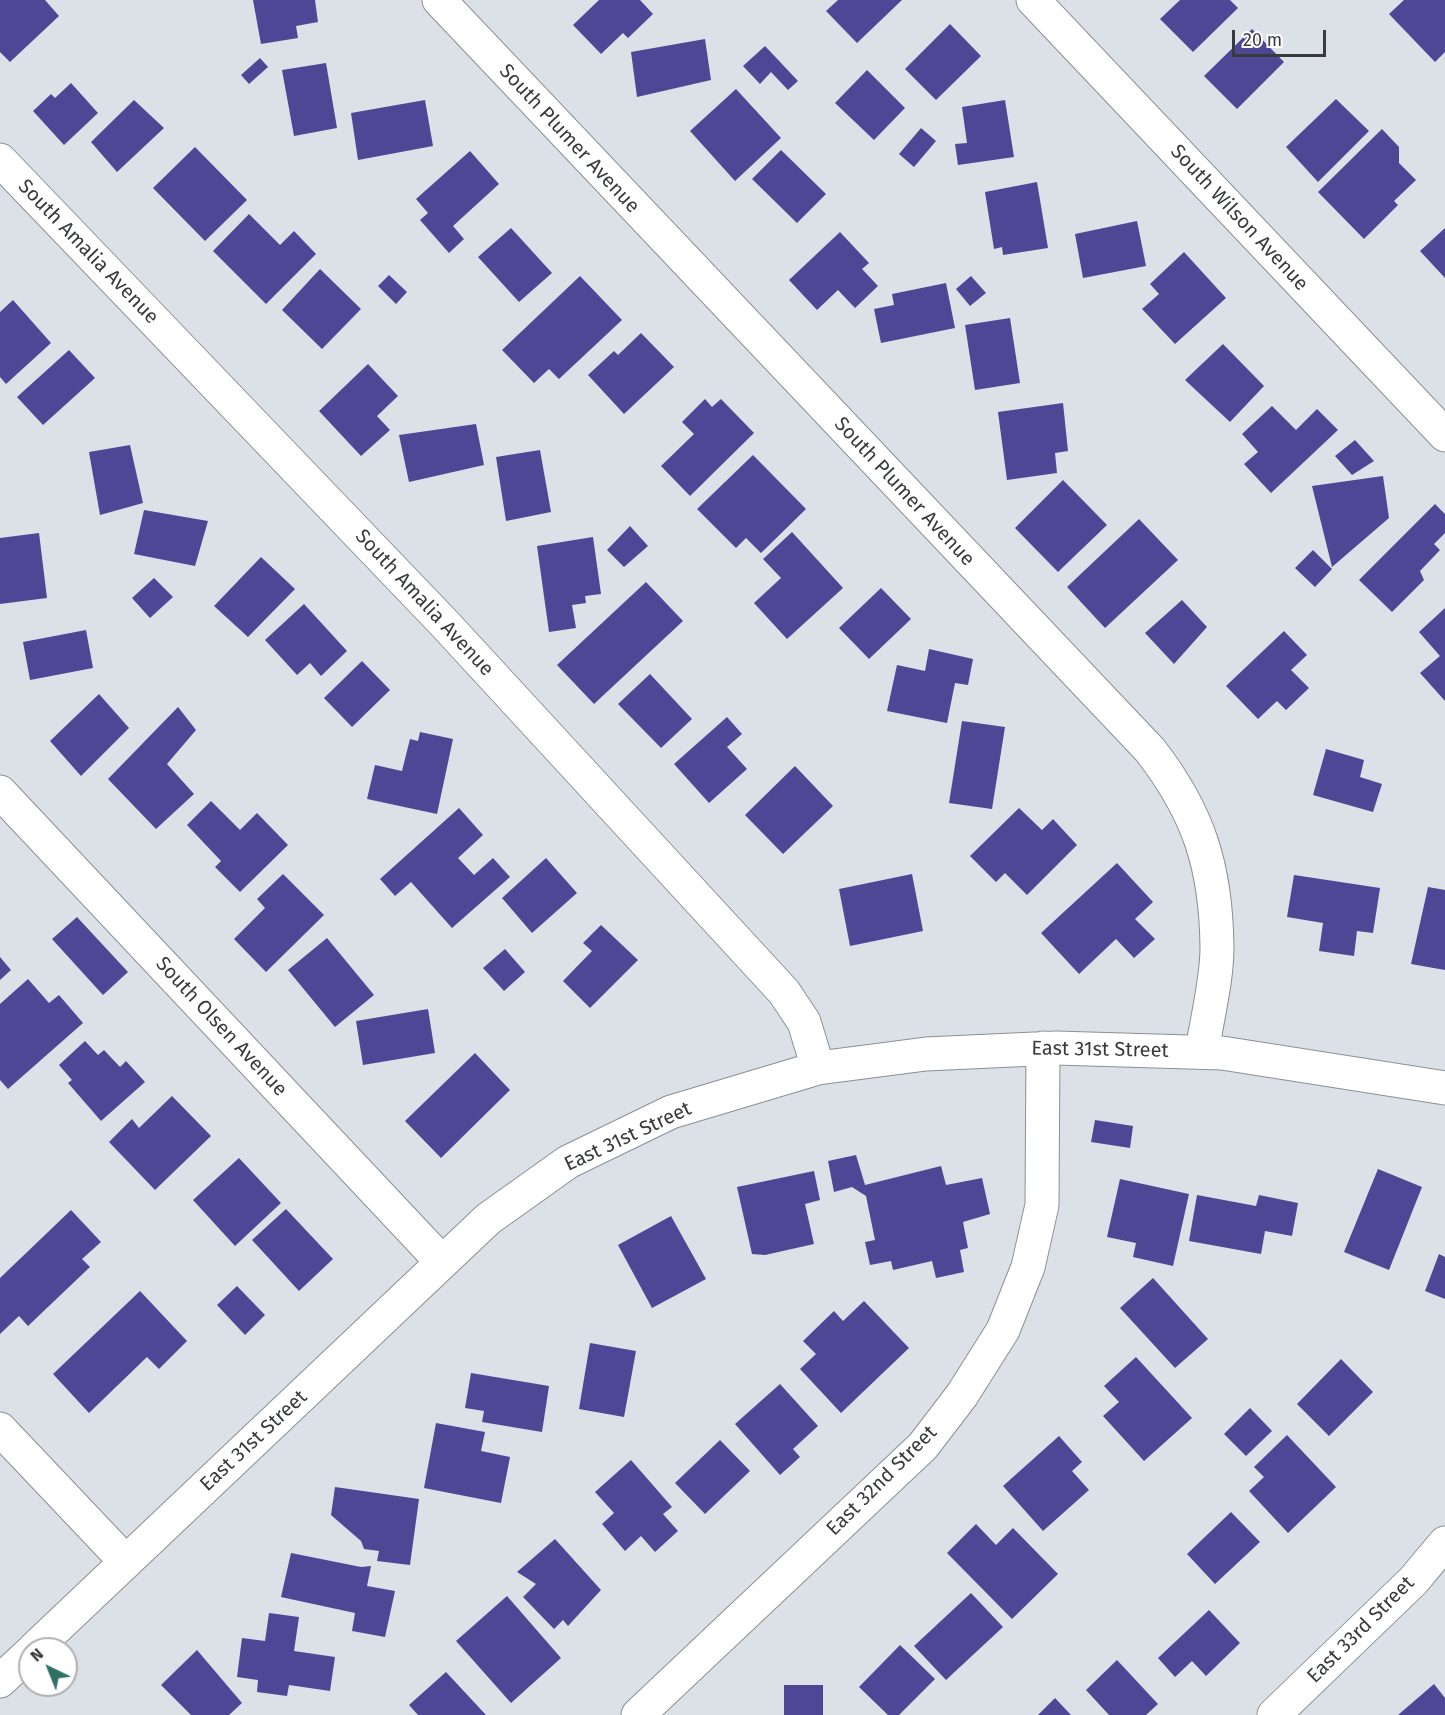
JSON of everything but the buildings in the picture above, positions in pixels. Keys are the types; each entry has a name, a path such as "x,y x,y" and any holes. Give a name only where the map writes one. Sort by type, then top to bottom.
{"street":[{"name":"South Plumer Avenue","path":"439,0 1150,750 1174,781 1198,827 1212,880 1217,949 1212,1053"},
{"name":"South Wilson Avenue","path":"1033,0 1445,435"},
{"name":"South Amalia Avenue","path":"0,160 444,623 784,992 804,1022 818,1068"},
{"name":"South Olsen Avenue","path":"0,792 442,1262"},
{"name":"East 31st Street","path":"47,1637 488,1219 568,1162 671,1112 818,1068 926,1054 1043,1048 1212,1053"},
{"name":"East 32nd Street","path":"638,1715 923,1446 962,1395 1003,1330 1028,1267 1042,1205 1043,1048"},
{"path":"1212,1053 1445,1088"},
{"path":"0,1429 126,1562"},
{"name":"East 33rd Street","path":"1274,1715 1413,1581 1445,1543"},
{"path":"0,1681 18,1664"}]}
